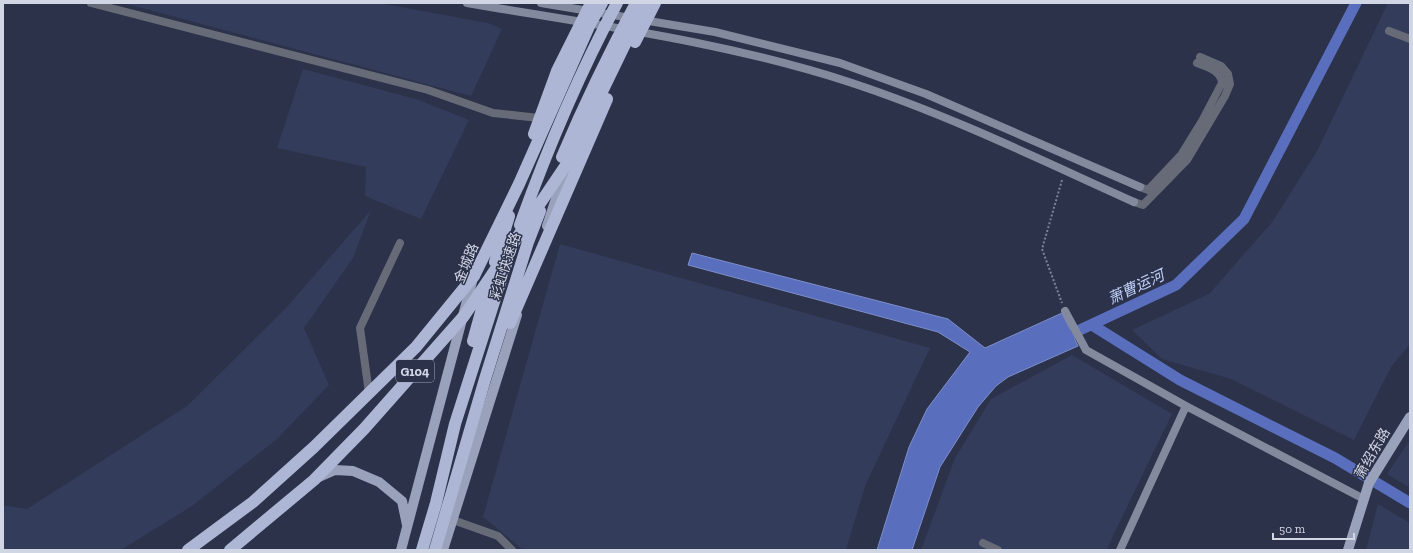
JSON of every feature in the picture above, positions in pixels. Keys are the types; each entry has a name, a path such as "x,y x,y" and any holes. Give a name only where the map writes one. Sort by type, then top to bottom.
{"highway":[{"name":"彩虹快速路","path":"422,550 436,503 455,424 495,295 531,193 568,106 617,3"},
{"name":"彩虹快速路","path":"435,550 485,379 528,242 568,141 612,48 636,3"},
{"path":"568,162 645,3"},
{"path":"485,379 608,97 655,3"},
{"path":"455,424 479,316 539,118 557,71 596,6"},
{"name":"金城路","path":"474,276 519,184 590,24 596,6"},
{"name":"G104","path":"230,550 314,480 364,429 464,316 568,162"},
{"name":"G104","path":"188,550 253,502 314,447 416,346 474,276"}],"main road":[{"path":"444,550 491,395 568,162"},
{"name":"金城路","path":"401,550 474,276"},
{"name":"萧绍东路","path":"1348,550 1369,483 1410,417"},
{"path":"314,480 335,470 353,470 379,482 402,501 408,527"}],"street":[{"path":"91,3 428,90 493,114 539,118"},
{"path":"467,3 631,31 755,55 850,82 959,123 1143,205 1187,160 1225,96 1230,84 1228,74 1221,66 1198,60 1220,75 1222,83 1202,121 1181,155 1148,190 926,94 840,63 737,37 637,19 596,6 541,3"},
{"path":"1389,31 1410,39"},
{"path":"368,393 360,328 400,243"},
{"path":"1065,311 1086,350 1186,406 1364,499"},
{"path":"1120,550 1186,406"},
{"path":"453,520 498,536 512,550"},
{"path":"983,543 998,550"}],"path":[{"path":"1065,170 1042,249 1065,311"}],"shaded area":[{"path":"123,3 379,3 488,23 502,29 471,96"},
{"path":"1388,3 1410,3 1410,344 1391,367 1354,440 1231,379 1162,359 1132,330 1209,294 1273,221 1317,151"},
{"path":"303,69 416,99 469,120 421,219 365,196 366,167 277,148"},
{"path":"371,210 353,258 304,328 329,385 277,439 192,506 121,550 3,550 3,505 27,509 187,406 286,308"},
{"path":"560,244 930,348 865,486 846,550 528,550 521,548 483,517"},
{"path":"1072,355 1172,414 1107,550 921,550 955,458 991,399"},
{"path":"1410,440 1410,488 1387,474"},
{"path":"1378,504 1410,523 1410,550 1366,550"}],"water":[{"path":"692,253 948,319 985,348 1062,313 1078,346 1008,377 996,386 978,407 940,467 912,550 877,550 909,447 927,409 970,352 938,332 688,265"}],"waterway":[{"name":"萧曹运河","path":"1067,336 1176,285 1244,219 1356,3"},
{"path":"1092,325 1180,380 1335,458 1410,503"}]}
